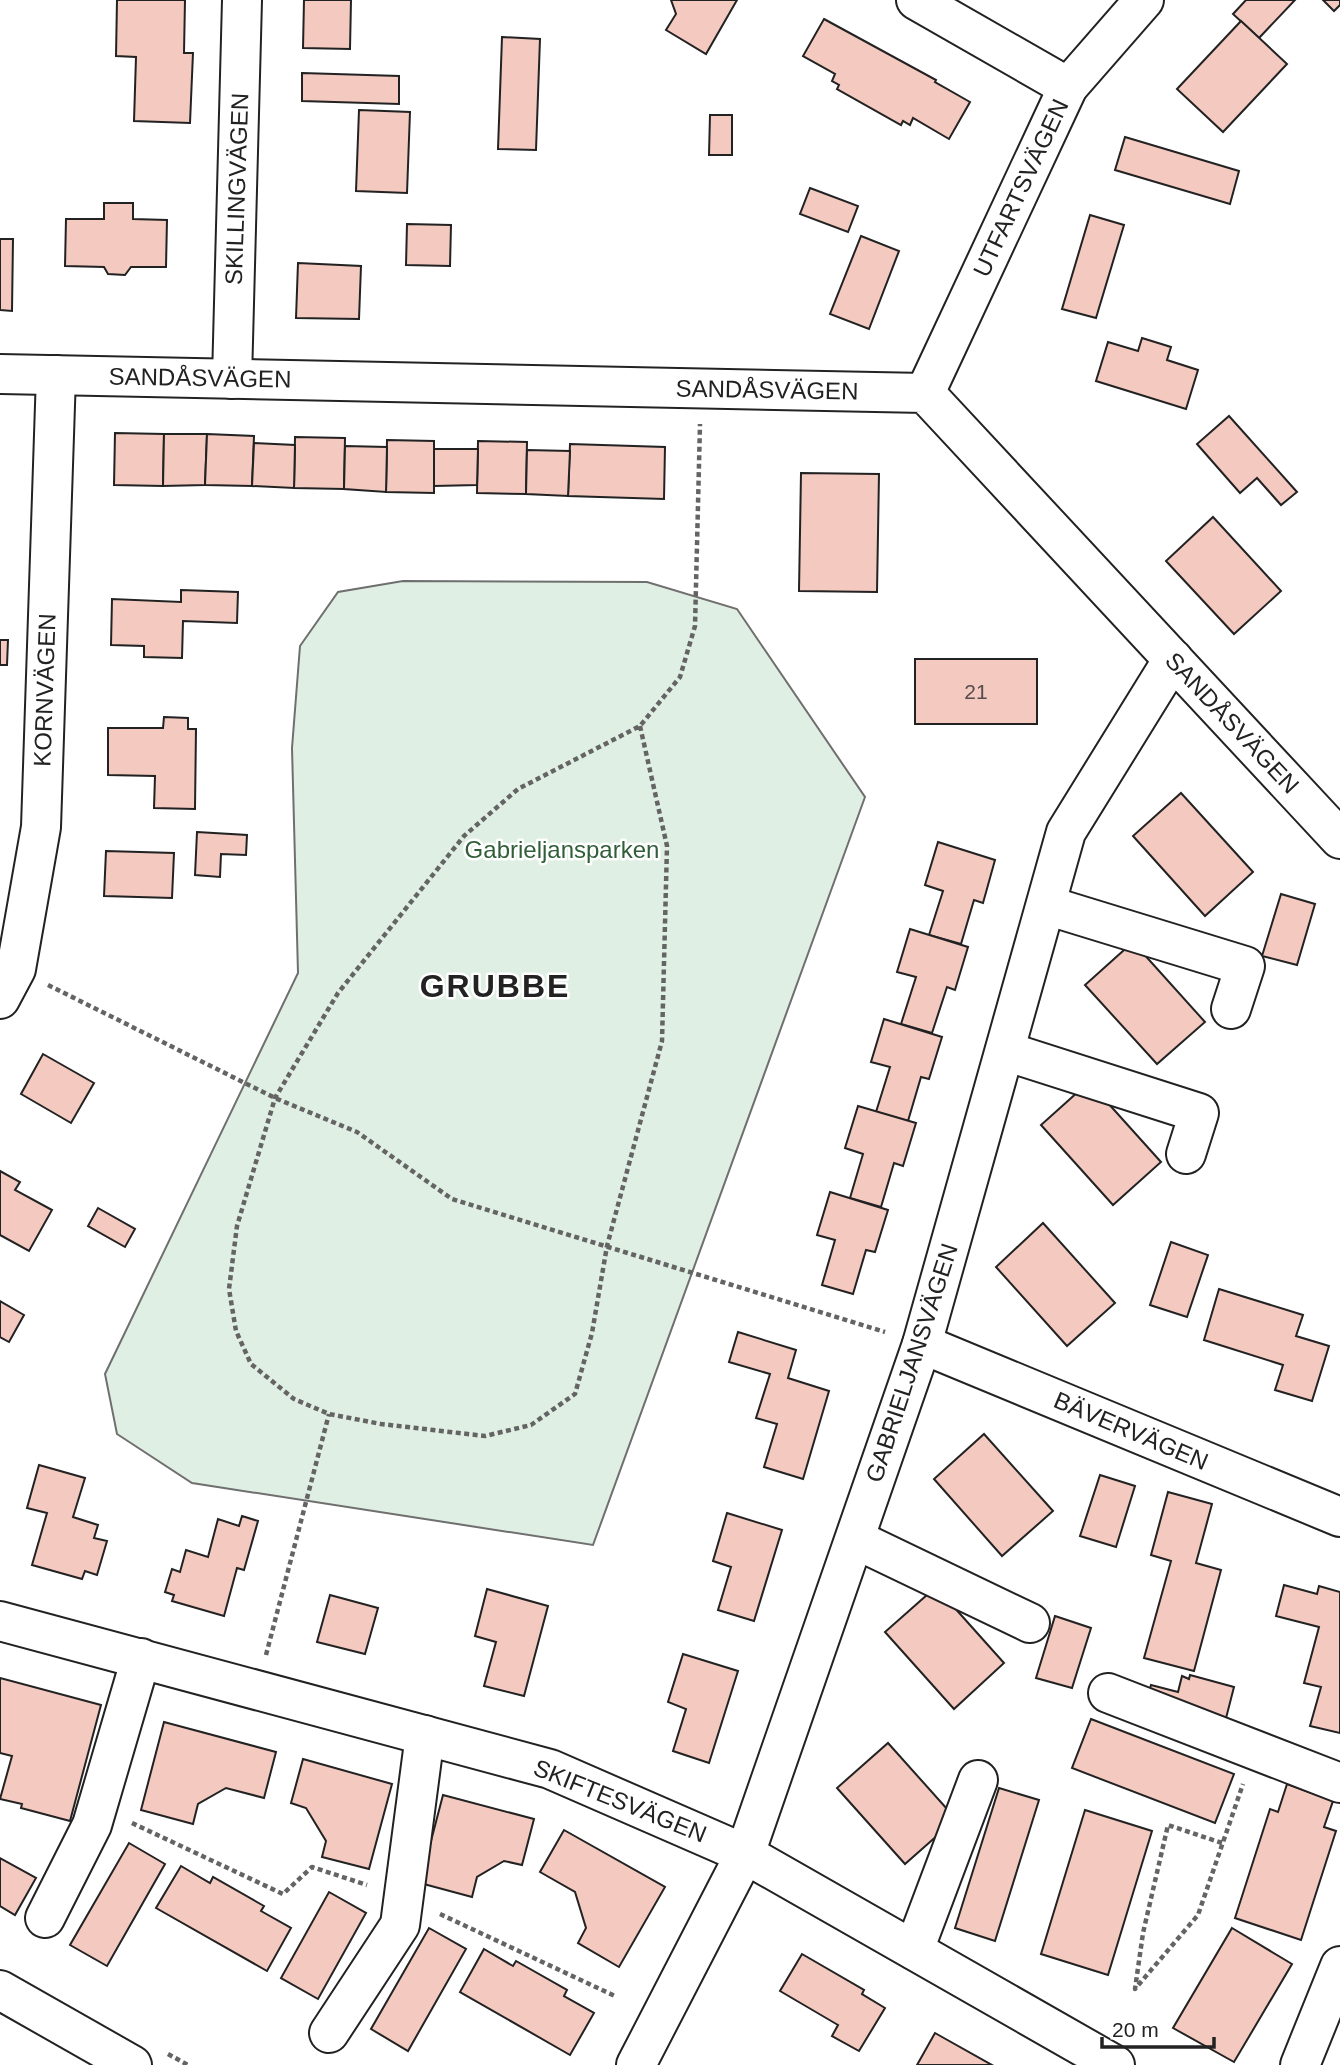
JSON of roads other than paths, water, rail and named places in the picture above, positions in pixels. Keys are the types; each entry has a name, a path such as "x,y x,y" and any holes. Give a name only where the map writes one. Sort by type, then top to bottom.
{"street":[{"name":"SKILLINGVÄGEN","path":"232,379 242,0"},
{"path":"916,0 1068,87"},
{"name":"UTFARTSVÄGEN","path":"925,393 1068,87 1144,0"},
{"name":"SANDÅSVÄGEN","path":"0,374 925,393 1340,839"},
{"name":"KORNVÄGEN","path":"8,984 41,827 56,375"},
{"name":"GABRIELJANSVÄGEN","path":"636,2065 745,1854 855,1539 922,1344 1066,832 1173,659"},
{"path":"1046,905 1245,966 1231,1009"},
{"path":"1005,1051 1199,1112 1186,1154"},
{"name":"BÄVERVÄGEN","path":"922,1344 1340,1517"},
{"path":"855,1539 1030,1623"},
{"name":"SKIFTESVÄGEN","path":"0,1621 550,1769 745,1854 1115,2065"},
{"path":"45,1918 92,1825 141,1658"},
{"path":"1108,1693 1340,1783"},
{"path":"329,2033 400,1925 425,1735"},
{"path":"914,1950 978,1780"},
{"path":"1300,2065 1340,1966"},
{"path":"0,1990 132,2065"}],"district":[{"name":"GRUBBE","path":"495,986"}],"park label":[{"name":"Gabrieljansparken","path":"562,850"}]}
